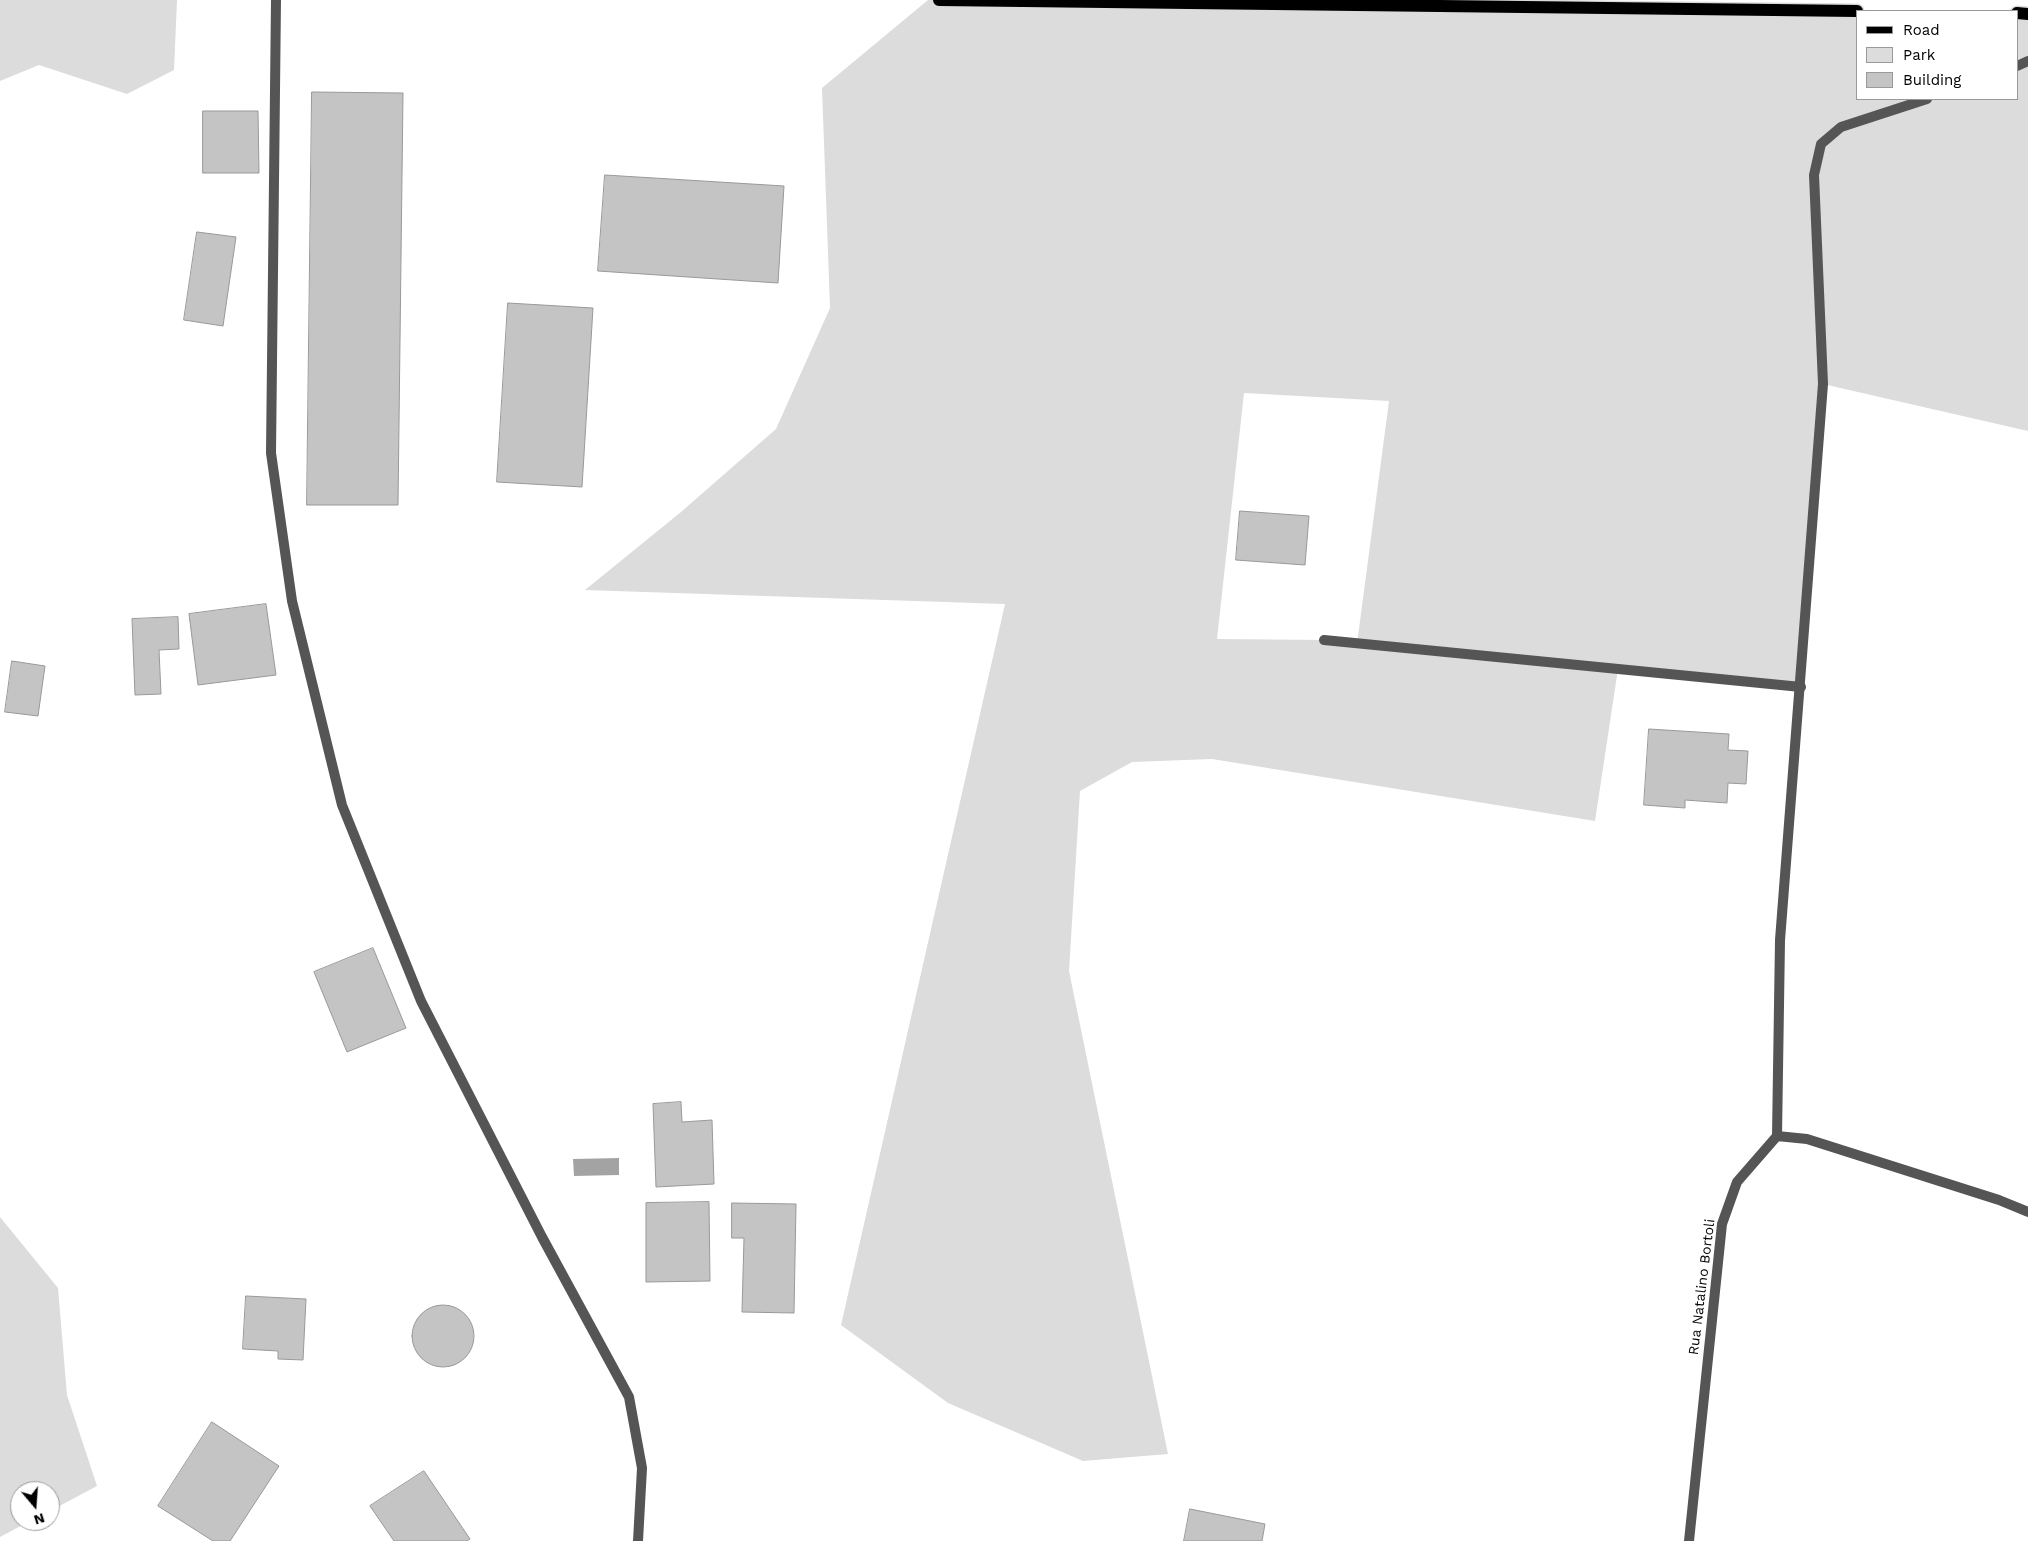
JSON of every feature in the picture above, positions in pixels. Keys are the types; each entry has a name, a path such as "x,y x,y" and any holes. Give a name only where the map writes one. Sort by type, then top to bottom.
{"main road":[{"path":"939,0 1559,4 1856,11"}],"street":[{"path":"276,0 271,453 292,601 342,805 421,1001 542,1237 629,1398 642,1468 638,1541"},
{"path":"1925,100 1841,127 1821,144 1814,175 1823,384 1780,940 1777,1136 1807,1139 2000,1200 2028,1212"},
{"path":"1324,640 1801,686"},
{"name":"Rua Natalino Bortoli","path":"1688,1541 1722,1224 1737,1182 1777,1136"}],"green space":[{"path":"0,0 177,0 174,70 127,94 39,65 0,81"},
{"path":"928,0 1856,11 1856,100 2018,100 2018,13 2028,14 2028,431 1823,384 1801,687 1618,669 1595,821 1212,759 1132,762 1080,791 1069,971 1168,1454 1083,1461 948,1403 841,1325 1005,604 585,590 681,512 776,429 830,308 822,88","holes":["1244,393 1389,401 1357,644 1324,640 1217,639"]},
{"path":"0,1217 58,1288 67,1395 97,1486 60,1506 60,1481 10,1481 11,1531 0,1537"}],"shaded area":[{"path":"619,1158 619,1175 574,1176 573,1159"}],"building":[{"path":"312,92 403,93 398,505 307,505"},
{"path":"203,111 258,111 259,173 203,173"},
{"path":"605,175 784,186 778,283 598,271"},
{"path":"197,232 236,237 223,326 184,320"},
{"path":"508,303 593,308 582,487 497,482"},
{"path":"1240,511 1309,516 1305,565 1236,560"},
{"path":"266,604 276,675 198,685 189,614"},
{"path":"178,617 179,649 159,650 161,694 135,695 132,619"},
{"path":"12,661 45,666 38,716 5,712"},
{"path":"1649,729 1729,734 1728,750 1748,751 1746,784 1728,783 1727,803 1685,800 1685,808 1644,805"},
{"path":"373,948 406,1028 347,1052 314,972"},
{"path":"681,1102 682,1122 712,1120 714,1184 656,1187 653,1104"},
{"path":"709,1202 710,1281 646,1282 646,1203"},
{"path":"732,1203 796,1204 794,1313 742,1312 744,1238 732,1238"},
{"path":"246,1296 306,1299 303,1360 278,1359 278,1351 243,1349"},
{"path":"437,1305 449,1305 465,1314 472,1324 474,1336 472,1348 465,1358 449,1367 437,1367 426,1362 417,1353 412,1342 412,1330 417,1319 426,1310"},
{"path":"212,1422 279,1466 230,1541 213,1541 158,1506"},
{"path":"424,1471 470,1539 467,1541 394,1541 370,1506"},
{"path":"1190,1509 1265,1524 1262,1541 1184,1541"}]}
